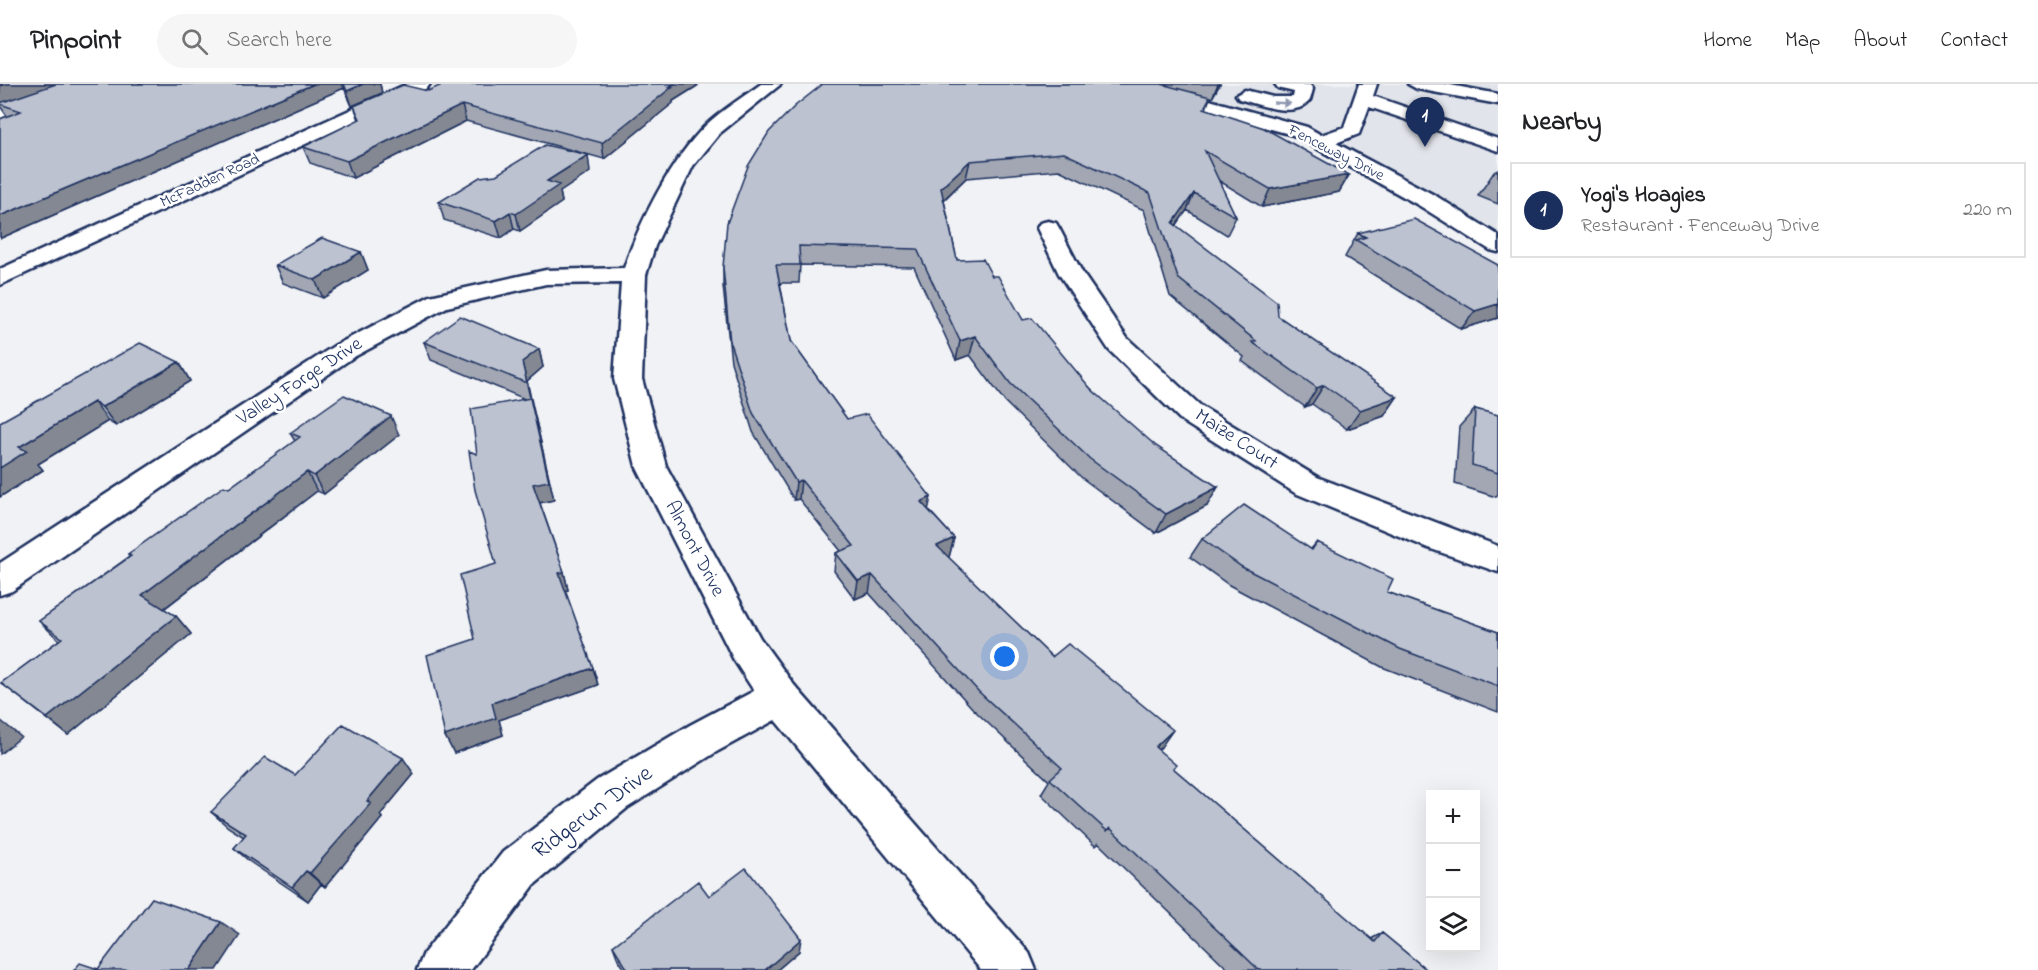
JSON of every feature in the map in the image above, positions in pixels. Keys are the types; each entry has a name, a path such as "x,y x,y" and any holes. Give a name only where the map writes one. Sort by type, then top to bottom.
{"street":[{"path":"0,113 84,84"},
{"name":"McFadden Road","path":"0,278 421,84"},
{"name":"Almont Drive","path":"772,84 713,129 684,164 643,246 634,275 628,379 651,466 747,649 780,697 1012,970"},
{"name":"Fenceway Drive","path":"1126,84 1300,131 1428,201 1498,245"},
{"path":"1224,89 1281,104 1294,104 1301,100 1304,89 1284,84"},
{"path":"1417,84 1498,99"},
{"path":"1320,142 1352,130 1366,88 1498,145"},
{"name":"Maize Court","path":"1048,228 1071,274 1118,344 1192,414 1306,485 1440,539 1498,559"},
{"name":"Valley Forge Drive","path":"0,580 343,352 439,301 546,277 634,275"},
{"name":"Ridgerun Drive","path":"441,970 519,868 612,794 704,738 780,697"}],"shaded area":[{"path":"1122,84 1498,84 1498,247 1286,128"}],"building":[{"path":"56,84 314,84 0,216 0,119 21,111 0,103"},
{"path":"344,84 363,84 347,91"},
{"path":"444,84 674,84 602,143 462,105 347,161 303,147 360,119 354,106 403,85 428,91"},
{"path":"823,84 1161,84 1210,97 1204,108 1264,128 1349,175 1270,189 1205,151 1236,217 1194,193 1173,223 1277,302 1278,316 1397,397 1360,410 1324,385 1317,388 1252,342 1256,341 1178,278 1150,193 1064,153 970,161 941,188 957,260 983,259 992,276 998,276 1023,320 1032,318 1091,389 1156,446 1218,487 1166,514 1090,459 1010,383 975,336 960,341 917,249 799,246 800,265 776,265 791,341 847,419 867,414 931,497 921,502 954,538 937,546 1052,657 1068,644 1173,730 1155,747 1176,765 1173,768 1375,942 1382,933 1427,970 1259,970 1110,828 1107,831 1050,779 1062,768 979,692 872,575 858,581 836,553 854,546 801,480 796,482 753,413 730,343 723,267 727,223 748,166 769,132 795,106"},
{"path":"545,145 588,155 547,181 559,185 516,214 510,212 496,221 439,202 480,177 496,175"},
{"path":"1414,219 1498,265 1498,304 1475,311 1356,240 1366,237 1358,233"},
{"path":"322,238 361,252 315,280 275,265"},
{"path":"460,316 539,349 522,362 527,383 424,342"},
{"path":"140,343 179,362 102,407 94,402 19,447 27,451 0,468 0,422"},
{"path":"344,395 391,416 314,476 307,472 142,595 176,616 47,718 1,683 62,638 39,621 224,486 229,488 300,437 290,433"},
{"path":"530,398 549,481 533,484 564,572 559,573 593,668 492,703 496,718 445,736 427,655 475,639 460,575 496,564 475,490 469,451 477,454 471,409"},
{"path":"1475,409 1498,415 1498,473 1472,465"},
{"path":"1244,505 1312,550 1317,542 1393,579 1387,592 1498,632 1498,686 1400,649 1242,567 1202,539"},
{"path":"343,724 403,758 367,801 371,803 310,873 306,871 292,887 234,848 246,834 211,812 265,757 295,775"},
{"path":"746,868 801,939 765,970 628,970 613,946 698,881 709,896"},
{"path":"152,898 221,922 189,970 74,970 80,963 98,969"}],"place":[{"name":"Yogi's Hoagies","path":"1425,147"}]}
